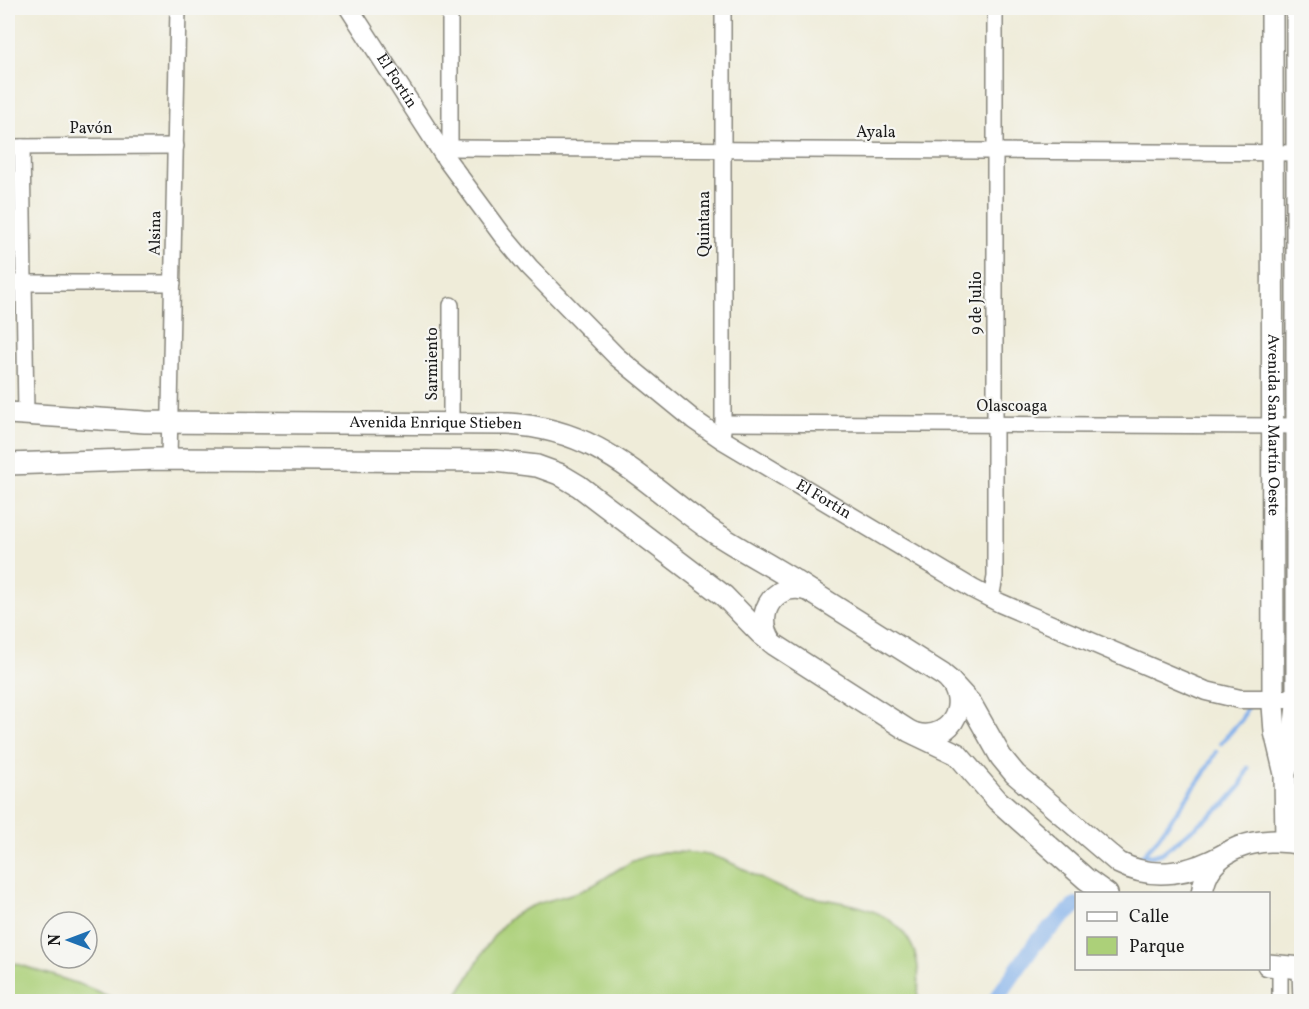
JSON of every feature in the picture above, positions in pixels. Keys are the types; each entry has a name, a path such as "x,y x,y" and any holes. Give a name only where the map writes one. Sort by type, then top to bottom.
{"main road":[{"name":"Avenida San Martín Oeste","path":"1272,8 1273,699 1275,732 1285,774 1294,843"},
{"name":"Avenida San Martín Oeste","path":"1285,774 1299,699 1299,153 1296,8"},
{"name":"Avenida Enrique Stieben","path":"17,414 170,422 535,426 564,433 591,444 615,458 712,530 950,681 971,704 1010,769 1119,863 1138,871 1167,873 1187,870 1253,843 1294,843"},
{"path":"8,464 169,459 505,461 549,469 579,486 707,583 775,645 909,731 957,754 997,800 1091,884 1104,892"},
{"name":"Avenida Enrique Stieben","path":"775,645 768,637 764,626 764,615 770,600 778,592 789,588 800,588 815,594"},
{"path":"909,731 918,735 934,735 951,724 956,715 958,700 956,690 950,681"},
{"path":"1065,861 1086,836"},
{"path":"1203,892 1209,870 1225,854"}],"street":[{"name":"Alsina","path":"169,459 178,8"},
{"name":"El Fortín","path":"349,8 516,252 629,368 694,420 723,432 991,598 1206,691 1232,698 1299,699"},
{"path":"446,151 450,8"},
{"name":"Quintana","path":"723,8 723,432"},
{"name":"9 de Julio","path":"991,598 995,577 995,8"},
{"name":"Pavón","path":"15,147 176,146"},
{"path":"15,147 24,283 17,414"},
{"name":"Ayala","path":"446,151 1299,153"},
{"path":"8,283 173,283"},
{"name":"Sarmiento","path":"451,304 451,424"},
{"name":"Olascoaga","path":"723,432 995,424 1299,426"},
{"path":"1280,1002 1287,967"},
{"path":"1287,967 1301,1002"}],"green space":[{"path":"663,852 693,853 715,857 788,891 864,908 892,921 909,940 916,957 918,1001 453,1001 492,939 516,914 536,904 588,888 633,861"},
{"path":"8,961 85,986 119,1001 8,1001"}],"waterway":[{"path":"1221,743 1242,719 1248,705"},
{"path":"1137,861 1155,842 1203,775 1216,752"},
{"path":"1144,855 1152,856 1162,853 1225,804 1240,787 1248,768"},
{"path":"994,1002 1037,941 1075,906"}]}
